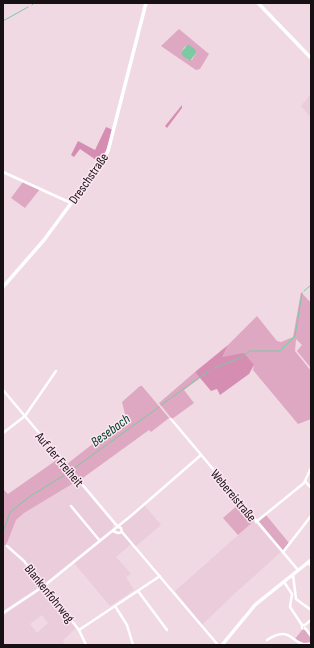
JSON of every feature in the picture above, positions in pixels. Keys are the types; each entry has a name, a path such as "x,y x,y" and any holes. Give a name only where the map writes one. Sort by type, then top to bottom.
{"street":[{"name":"Dreschstraße","path":"3,287 44,240 108,151 146,3"},
{"path":"258,3 311,58"},
{"path":"3,172 71,203"},
{"path":"3,433 25,416 56,371"},
{"name":"Auf der Freiheit","path":"3,390 118,527 121,528 122,532"},
{"name":"Webereistraße","path":"171,419 256,522 283,552 295,572"},
{"path":"3,613 44,586 113,531 201,455"},
{"path":"256,522 305,481 311,468"},
{"path":"305,481 311,488"},
{"path":"71,506 100,541"},
{"path":"283,552 311,516"},
{"path":"113,531 118,533 122,532 218,645"},
{"name":"Blankenfohrweg","path":"7,546 24,561 44,586 79,630 86,645"},
{"path":"222,645 249,612 295,572 310,563"},
{"path":"295,572 296,599 311,610"},
{"path":"79,630 160,576"},
{"path":"284,582 292,594 290,607 311,636"},
{"path":"138,591 167,630"},
{"path":"115,606 127,625 133,645"},
{"path":"304,626 311,620"},
{"path":"267,640 281,633 305,645 311,644"},
{"path":"294,645 297,641"}],"shaded area":[{"path":"179,29 209,54 200,69 196,70 161,46","holes":["187,44 196,53 192,60 188,60 181,52"]},
{"path":"187,44 195,49 196,53 190,61 183,56 181,52"},
{"path":"311,94 311,118 301,106"},
{"path":"182,105 182,108 167,128 165,126"},
{"path":"106,127 113,130 106,151 99,162 80,149 74,157 71,155 78,141 95,150"},
{"path":"23,182 40,189 25,208 11,198"},
{"path":"301,292 311,303 311,368 297,351 302,345 296,339 295,351 311,371 311,419 298,424 253,370 254,365 221,357 228,345 257,316 277,341 281,342 293,337"},
{"path":"228,345 222,357 244,353 254,365 249,374 220,395 217,389 211,391 195,372"},
{"path":"195,372 200,378 184,390 194,403 172,419 159,403"},
{"path":"140,386 142,386 169,418 151,432 149,430 80,480 67,464 126,418 122,402"},
{"path":"58,459 77,481 24,513 16,520 7,543 3,547 3,489 8,494"},
{"path":"77,481 113,524 113,528 46,582 3,611 3,547 7,543 16,520 24,513"},
{"path":"239,504 254,521 238,535 223,518"},
{"path":"144,505 161,525 136,546 131,544 116,557 131,574 126,577 134,590 110,606 74,563"},
{"path":"266,515 289,543 283,551 258,522"},
{"path":"254,521 281,552 202,625 175,591"},
{"path":"43,588 76,628 63,640 65,645 3,645 3,616","holes":["42,615 48,623 37,633 30,624"]},
{"path":"302,630 305,630 311,638 311,642 303,643 295,639"}],"waterway":[{"path":"3,21 28,7"},
{"name":"Besebach","path":"304,291 311,285"},
{"name":"Besebach","path":"214,368 240,358 250,351 280,351 295,336 302,293"},
{"name":"Besebach","path":"161,405 210,370"},
{"name":"Besebach","path":"73,469 159,407"},
{"name":"Besebach","path":"3,532 10,512 32,495 68,473"}]}
